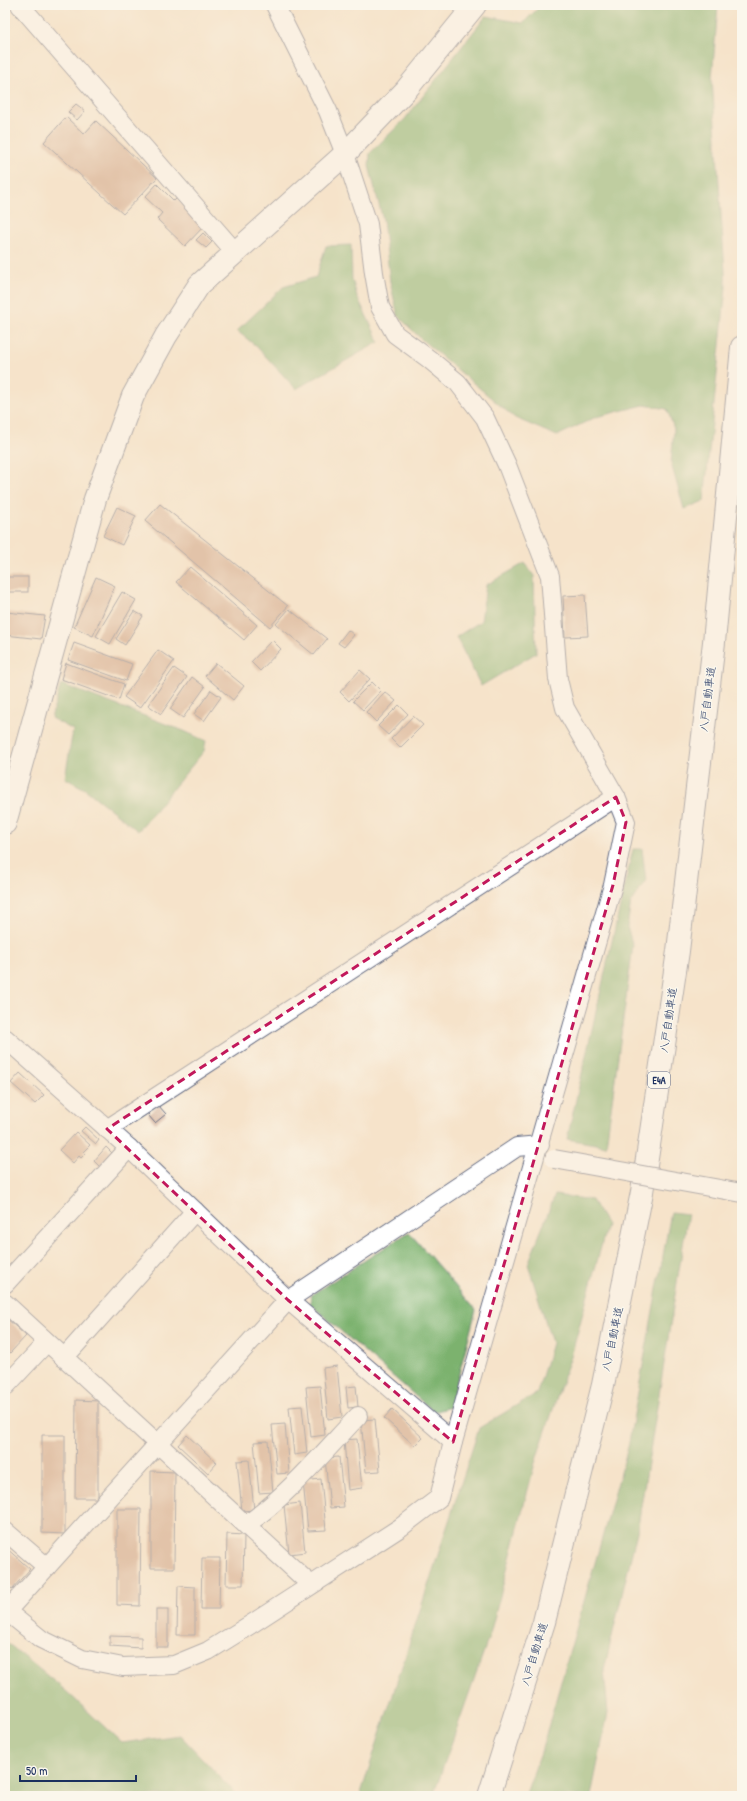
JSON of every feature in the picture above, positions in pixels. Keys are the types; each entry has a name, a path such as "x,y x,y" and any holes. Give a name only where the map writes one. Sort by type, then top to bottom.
{"main road":[{"path":"5,823 8,798 95,499 133,396 166,336 199,285 345,154 406,90 475,5"},
{"name":"八戸自動車道","path":"488,1796 544,1622 603,1385 642,1192 678,950 714,642 742,347"}],"street":[{"path":"20,5 236,253"},
{"path":"275,5 328,110 345,154 368,224 380,307 395,334 458,383 485,418 507,465 550,576 558,680 565,708 616,796 626,822 613,885 543,1154 454,1442 439,1498 401,1527 208,1651 174,1665 123,1667 82,1659 41,1639 6,1610 47,1567 288,1300 517,1147 543,1154 742,1194"},
{"path":"107,1129 616,796"},
{"path":"5,1038 129,1148 288,1300 454,1442"},
{"path":"5,1284 129,1148"},
{"path":"64,1358 195,1211"},
{"path":"5,1303 311,1585"},
{"path":"5,1386 47,1342"},
{"path":"246,1525 261,1514 312,1465 358,1416"},
{"path":"5,1531 47,1567"}],"highlighted area":[{"path":"616,797 626,822 613,885 453,1442 288,1300 107,1129"}],"green space":[{"path":"541,5 597,5 619,9 651,5 718,5 712,79 726,287 704,501 684,509 671,463 674,429 667,409 644,405 596,417 557,436 515,418 422,340 398,316 390,282 383,220 369,166 370,153 405,119 486,16 523,23"},
{"path":"351,245 352,279 357,296 379,342 296,389 256,346 237,331 283,287 316,277 326,246"},
{"path":"525,563 534,576 536,653 481,686 456,637 481,621 486,585"},
{"path":"61,684 184,731 206,741 204,751 138,831 85,789 65,778 73,730 51,718"},
{"path":"633,849 642,849 646,880 631,902 627,927 633,946 606,1146 567,1139"},
{"path":"555,1195 592,1200 607,1225 572,1353 535,1463 490,1634 433,1796 360,1796 479,1428 537,1393 552,1343 528,1264"},
{"path":"671,1212 688,1214 637,1532 604,1670 608,1713 591,1796 525,1796 541,1752 628,1447"},
{"path":"409,1232 476,1310 450,1407 434,1412 310,1304 311,1295"},
{"path":"5,1641 66,1691 122,1743 180,1735 238,1796 5,1796"}],"building":[{"path":"76,104 85,111 77,120 68,112"},
{"path":"66,117 84,134 96,121 157,178 123,214 44,142"},
{"path":"157,184 174,201 177,198 205,225 185,246 157,219 162,213 145,197"},
{"path":"203,233 212,242 206,248 196,240"},
{"path":"160,504 288,606 270,627 145,521"},
{"path":"117,507 136,516 122,545 103,536"},
{"path":"190,567 257,625 244,640 176,582"},
{"path":"5,577 28,577 28,592 5,592"},
{"path":"96,577 115,586 93,636 74,627"},
{"path":"122,592 136,600 110,644 96,636"},
{"path":"585,595 588,636 565,637 563,596"},
{"path":"289,609 327,639 314,655 276,624"},
{"path":"134,611 143,616 125,645 116,639"},
{"path":"6,612 45,616 41,639 5,635"},
{"path":"348,630 354,635 344,647 338,643"},
{"path":"272,640 281,649 260,671 251,662"},
{"path":"74,643 132,664 126,681 68,660"},
{"path":"158,650 174,661 140,708 124,697"},
{"path":"66,663 124,684 119,700 61,679"},
{"path":"216,663 244,686 233,700 205,676"},
{"path":"174,668 187,677 161,714 148,705"},
{"path":"360,670 370,679 349,701 340,692"},
{"path":"192,677 205,687 183,718 170,709"},
{"path":"372,682 381,691 363,710 353,701"},
{"path":"211,690 221,697 204,721 194,714"},
{"path":"385,692 396,701 376,722 366,712"},
{"path":"399,705 408,714 388,735 378,726"},
{"path":"413,716 423,725 400,748 391,739"},
{"path":"20,1073 44,1095 35,1104 11,1083"},
{"path":"158,1105 166,1114 155,1123 148,1115"},
{"path":"85,1127 99,1140 96,1144 81,1131"},
{"path":"76,1132 90,1145 83,1152 85,1154 81,1158 79,1156 73,1163 59,1150"},
{"path":"106,1147 112,1153 100,1167 94,1161"},
{"path":"5,1317 26,1336 10,1353 5,1348"},
{"path":"337,1366 342,1417 328,1419 323,1368"},
{"path":"320,1386 325,1435 311,1437 306,1387"},
{"path":"356,1386 358,1407 348,1408 346,1387"},
{"path":"76,1400 98,1401 98,1498 75,1498"},
{"path":"302,1406 307,1453 294,1455 289,1407"},
{"path":"392,1409 423,1438 415,1446 384,1418"},
{"path":"375,1419 380,1471 366,1472 361,1420"},
{"path":"285,1424 289,1473 277,1474 272,1425"},
{"path":"42,1435 65,1435 65,1534 42,1533"},
{"path":"187,1435 217,1463 208,1473 178,1445"},
{"path":"357,1439 362,1488 348,1490 344,1440"},
{"path":"268,1441 273,1492 259,1493 254,1442"},
{"path":"339,1457 344,1507 330,1508 325,1458"},
{"path":"249,1460 254,1510 242,1511 237,1461"},
{"path":"151,1471 175,1472 174,1568 151,1568"},
{"path":"321,1479 326,1530 308,1531 303,1481"},
{"path":"300,1503 305,1552 289,1554 284,1505"},
{"path":"117,1509 141,1509 140,1606 117,1605"},
{"path":"227,1534 244,1535 243,1585 226,1585"},
{"path":"5,1547 30,1569 12,1589 5,1583"},
{"path":"202,1558 220,1558 219,1609 201,1609"},
{"path":"178,1586 195,1587 195,1635 177,1635"},
{"path":"156,1609 168,1609 168,1647 156,1647"},
{"path":"110,1636 141,1637 141,1648 110,1646"}]}
